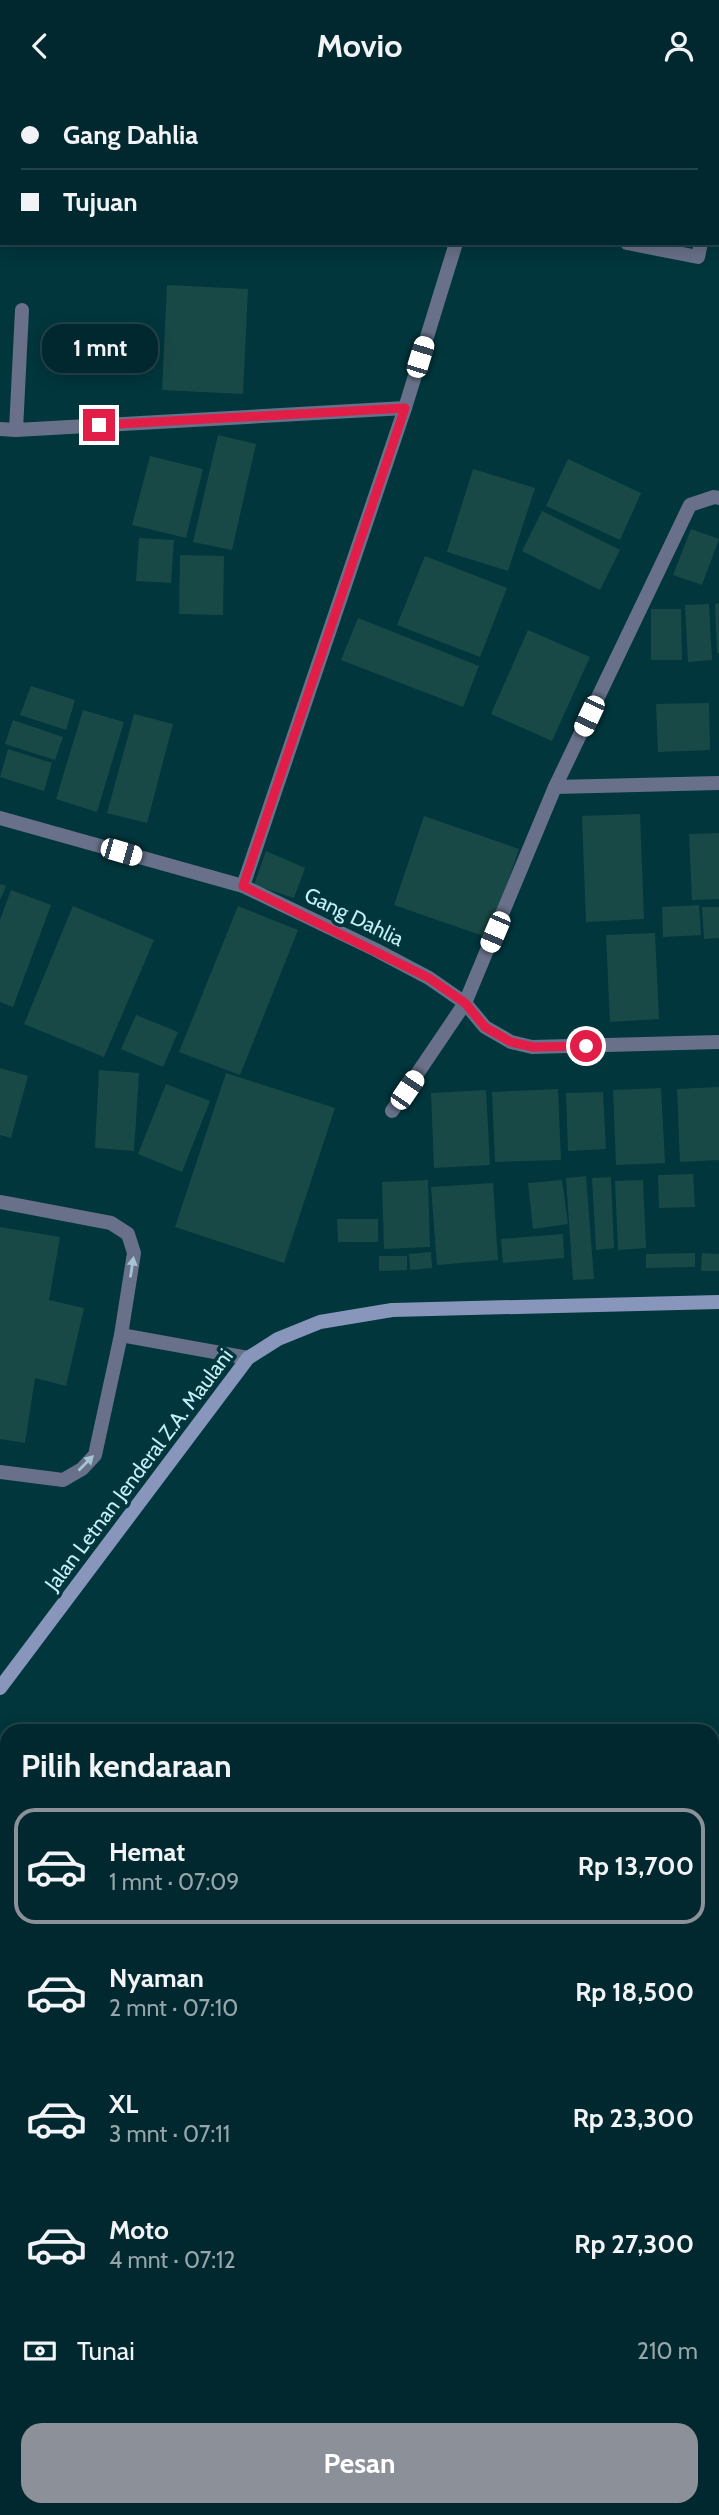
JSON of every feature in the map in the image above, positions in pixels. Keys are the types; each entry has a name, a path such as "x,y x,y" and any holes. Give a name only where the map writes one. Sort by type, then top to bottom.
{"street":[{"path":"243,886 405,408 455,245"},
{"path":"637,245 698,257 701,245"},
{"path":"16,430 22,310"},
{"path":"0,429 405,408"},
{"path":"392,1111 465,1003 555,787 691,505 714,497 719,498"},
{"path":"555,787 719,783"},
{"name":"Gang Dahlia","path":"0,818 243,886 429,978 465,1003 485,1027 511,1042 533,1047 719,1042"},
{"path":"0,1202 111,1223 128,1234 134,1253 121,1335 94,1455 82,1469 62,1479 0,1472"},
{"name":"Jalan Letnan Jenderal Z.A. Maulani","path":"0,1688 248,1358 278,1339 320,1322 393,1310 719,1302"},
{"path":"121,1335 248,1358"}],"building":[{"path":"167,285 248,289 243,394 162,390"},
{"path":"218,435 256,444 232,550 193,542"},
{"path":"150,456 203,469 186,538 132,525"},
{"path":"568,459 641,493 620,540 546,506"},
{"path":"473,469 535,488 508,571 447,552"},
{"path":"542,511 620,550 600,590 522,551"},
{"path":"691,529 719,539 702,585 673,575"},
{"path":"139,538 174,540 171,583 136,581"},
{"path":"180,555 224,556 223,615 179,614"},
{"path":"425,556 507,588 480,657 397,625"},
{"path":"719,603 719,653 717,653 715,604"},
{"path":"709,604 712,660 688,662 685,605"},
{"path":"651,609 681,609 682,660 651,660"},
{"path":"358,618 479,666 463,707 341,660"},
{"path":"528,630 590,657 552,741 491,714"},
{"path":"31,686 75,700 66,730 20,715"},
{"path":"709,703 710,750 658,752 656,704"},
{"path":"83,710 124,722 97,812 56,799"},
{"path":"134,714 173,724 147,823 107,813"},
{"path":"13,720 63,737 55,760 5,744"},
{"path":"8,749 52,763 44,791 0,777"},
{"path":"640,814 644,919 586,922 582,816"},
{"path":"424,816 519,849 489,938 394,905"},
{"path":"719,833 719,899 692,900 689,834"},
{"path":"266,851 305,868 294,898 254,885"},
{"path":"0,884 6,886 0,900"},
{"path":"11,890 51,905 13,1007 0,1002 0,920"},
{"path":"699,905 701,935 663,937 662,907"},
{"path":"73,906 154,940 104,1057 24,1024"},
{"path":"238,906 298,930 240,1075 179,1052"},
{"path":"702,907 719,907 719,938 704,939"},
{"path":"655,933 659,1019 610,1022 606,935"},
{"path":"136,1015 178,1032 163,1067 121,1049"},
{"path":"0,1068 28,1076 11,1138 0,1135"},
{"path":"99,1070 139,1073 134,1151 95,1148"},
{"path":"226,1073 335,1108 284,1263 175,1227"},
{"path":"166,1084 210,1101 182,1172 138,1154"},
{"path":"719,1087 719,1160 680,1162 677,1089"},
{"path":"661,1088 665,1163 616,1165 613,1090"},
{"path":"558,1089 561,1160 495,1162 492,1092"},
{"path":"486,1090 490,1165 434,1168 431,1093"},
{"path":"603,1092 606,1149 568,1151 566,1093"},
{"path":"693,1174 695,1207 659,1208 658,1175"},
{"path":"586,1176 594,1279 573,1280 566,1178"},
{"path":"611,1177 614,1248 596,1250 592,1178"},
{"path":"428,1180 430,1247 384,1249 382,1182"},
{"path":"562,1180 568,1224 533,1229 528,1183"},
{"path":"643,1180 646,1248 618,1250 615,1181"},
{"path":"493,1183 498,1260 437,1265 431,1187"},
{"path":"337,1219 378,1219 378,1242 338,1242"},
{"path":"0,1227 60,1237 49,1300 84,1308 66,1386 35,1378 25,1443 0,1439"},
{"path":"563,1234 564,1258 503,1263 501,1239"},
{"path":"431,1252 432,1268 410,1270 409,1254"},
{"path":"695,1253 695,1267 646,1268 646,1254"},
{"path":"702,1253 719,1254 719,1271 701,1271"},
{"path":"379,1256 407,1256 407,1270 379,1271"}],"route":[{"path":"99,425 405,408 243,886 429,978 465,1003 485,1027 511,1042 533,1047 586,1046"}]}
